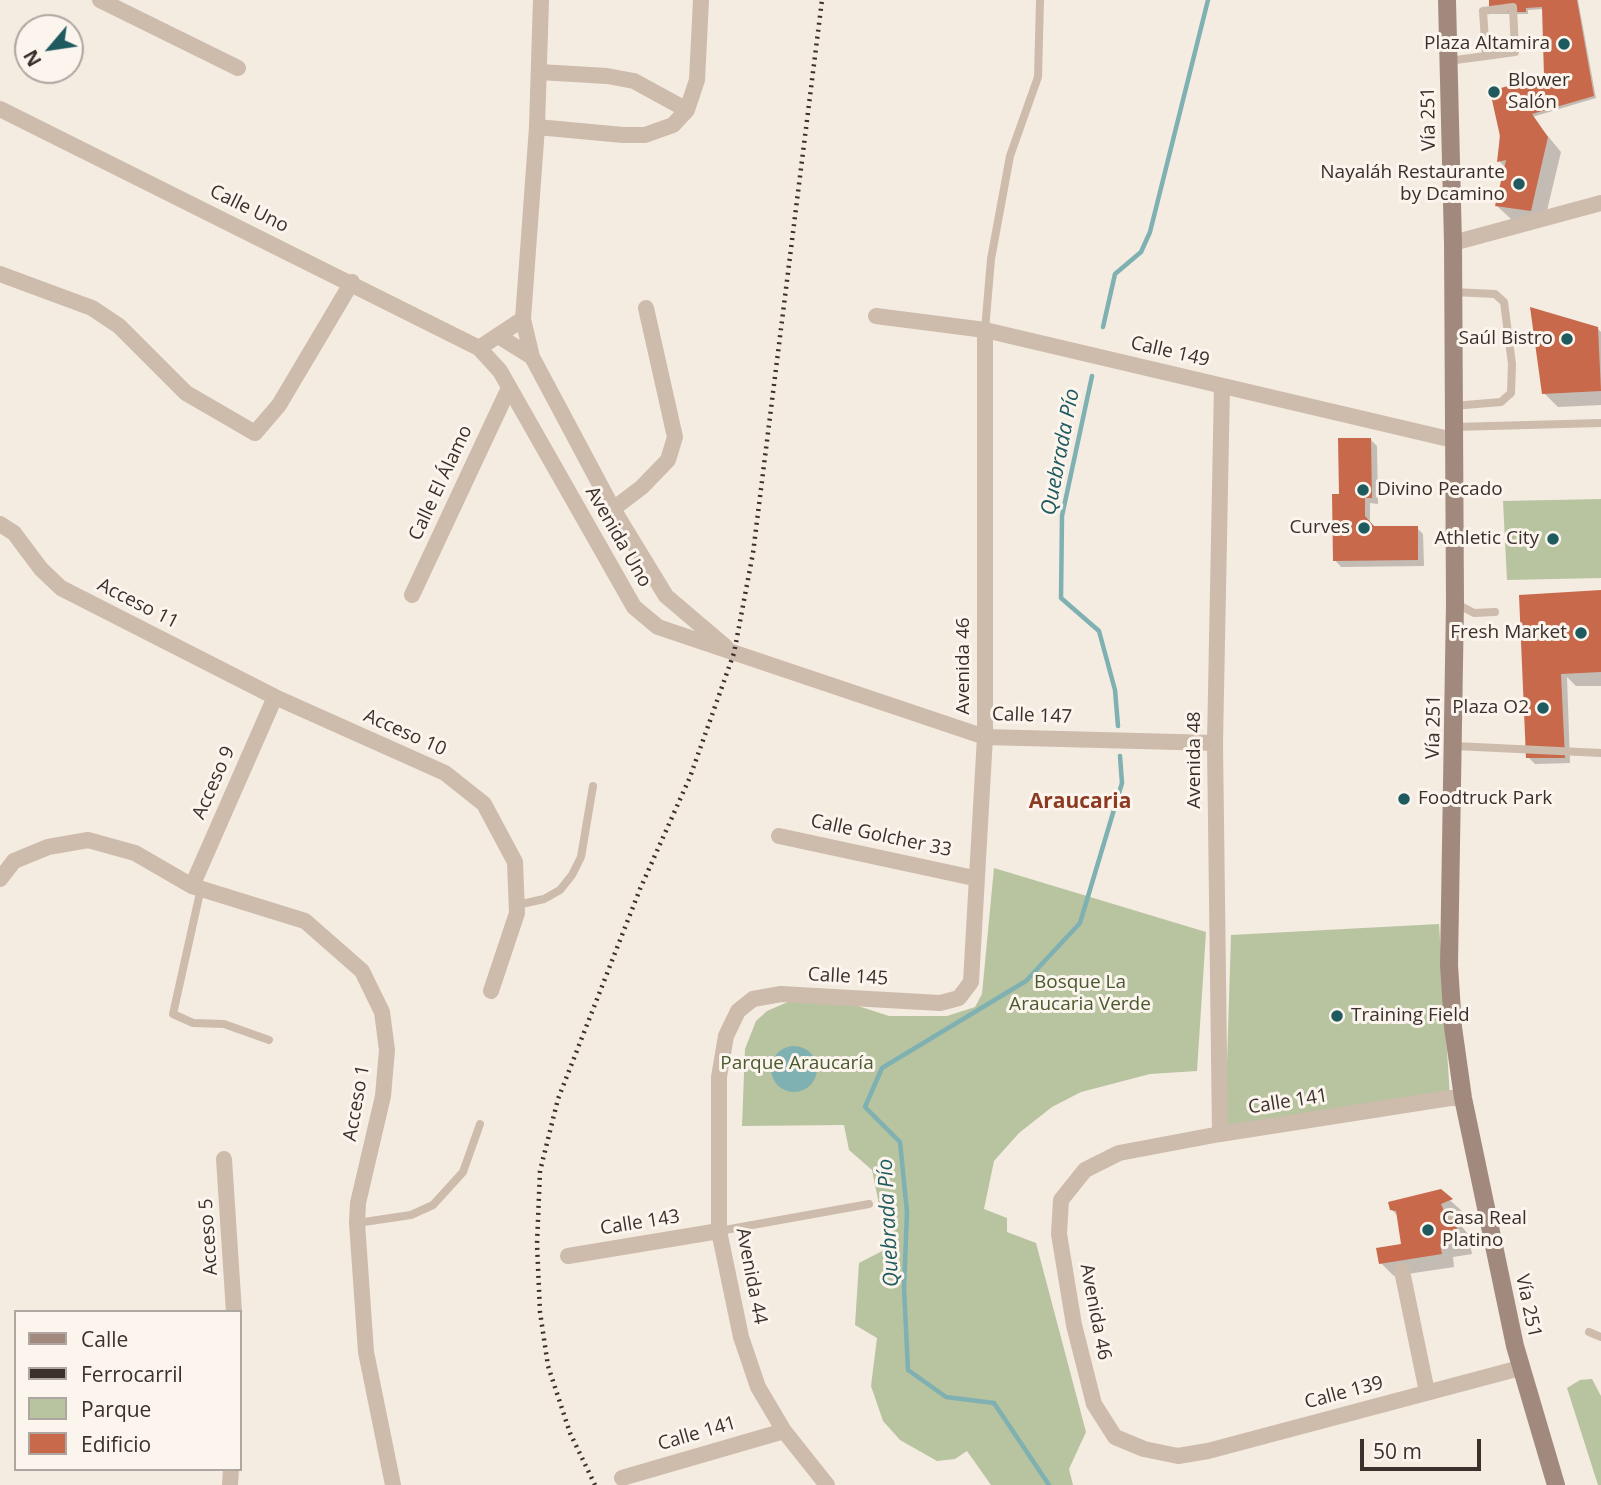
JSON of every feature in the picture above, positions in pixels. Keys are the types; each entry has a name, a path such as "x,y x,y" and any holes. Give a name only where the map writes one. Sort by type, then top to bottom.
{"main road":[{"name":"Vía 251","path":"1447,0 1453,243 1455,747 1450,965 1453,1027 1463,1098 1520,1368 1556,1485"}],"street":[{"path":"100,0 238,68"},
{"name":"Avenida Uno","path":"541,0 537,127 523,319 532,357 613,509 667,596 734,653"},
{"path":"537,127 646,135 673,125 687,110 697,80 701,0"},
{"path":"538,72 607,76 634,81 687,110"},
{"name":"Calle Uno","path":"0,109 352,282 479,348"},
{"path":"1453,243 1601,203"},
{"path":"0,274 92,307 119,326 186,393 255,433 279,405 352,282"},
{"path":"613,509 642,487 668,460 675,437 646,308"},
{"name":"Calle 149","path":"876,316 985,330 1222,386 1453,434"},
{"path":"479,348 498,338 523,319"},
{"name":"Avenida 46","path":"959,998 971,982 974,878 985,737 985,330"},
{"path":"498,338 532,357"},
{"path":"498,338 494,350 500,371"},
{"name":"Avenida Uno","path":"479,348 500,371 634,607 658,627 734,653"},
{"name":"Avenida 48","path":"1220,1134 1215,743 1222,386"},
{"name":"Calle El Álamo","path":"412,594 509,388"},
{"name":"Acceso 11","path":"0,524 14,533 41,569 61,589 275,697"},
{"name":"Calle 147","path":"734,653 985,737 1215,743"},
{"name":"Acceso 9","path":"196,887 275,697"},
{"name":"Acceso 10","path":"275,697 445,773 484,804 515,862 517,905 517,913 491,991"},
{"name":"Calle Golcher 33","path":"779,836 974,878"},
{"name":"Acceso 1","path":"0,879 14,861 48,846 88,840 135,853 196,887 305,921 362,971 382,1012 387,1051 383,1096 358,1203 357,1223 366,1352 393,1485"},
{"name":"Calle 145","path":"738,1011 753,999 781,994 940,1003 959,998"},
{"name":"Avenida 44","path":"738,1011 726,1036 719,1077 719,1231 741,1338 758,1387 784,1431 827,1485"},
{"name":"Calle 141","path":"1119,1153 1450,1097 1463,1098"},
{"name":"Avenida 46","path":"1119,1153 1085,1170 1061,1200 1059,1234 1074,1325 1094,1404 1115,1437 1144,1449 1178,1455"},
{"name":"Acceso 5","path":"224,1159 234,1310"},
{"name":"Calle 143","path":"568,1256 719,1231"},
{"path":"1402,1271 1427,1392"},
{"name":"Calle 139","path":"1178,1455 1208,1451 1520,1368"},
{"name":"Calle 141","path":"622,1478 784,1431"}],"lane":[{"path":"985,330 991,259 1010,156 1038,78 1040,0"},
{"path":"1448,61 1486,56 1517,50 1513,7 1483,11 1486,56"},
{"path":"1453,292 1495,294 1504,302 1512,364 1511,393 1501,402 1453,406"},
{"path":"1453,434 1601,423"},
{"path":"1455,603 1474,613 1495,612"},
{"path":"1455,747 1601,753"},
{"path":"517,905 544,899 560,890 572,875 581,857 593,786"},
{"path":"196,887 173,1014 194,1023 224,1024 269,1040"},
{"path":"357,1223 411,1215 433,1205 463,1171 480,1124"},
{"path":"719,1231 869,1204"},
{"path":"1589,1332 1601,1337"}],"green space":[{"name":"Athletic City","path":"1601,499 1601,578 1507,580 1503,501"},
{"name":"Bosque La Araucaria Verde","path":"994,868 1206,932 1197,1071 1150,1074 1081,1092 1052,1107 1019,1133 994,1161 984,1209 1007,1218 1007,1232 1036,1243 1086,1432 1069,1469 1073,1485 991,1485 967,1451 955,1459 937,1461 900,1440 883,1421 871,1386 877,1338 855,1325 859,1263 888,1248 872,1170 849,1150 844,1125 742,1126 745,1049 756,1021 767,1011 790,1001 855,1005 889,1016 947,1016 975,1007 982,994"},
{"name":"Training Field","path":"1439,924 1450,1098 1225,1127 1231,935"},
{"path":"1592,1379 1601,1396 1601,1485 1598,1485 1567,1388 1580,1380"}],"water":[{"path":"794,1046 811,1052 817,1069 811,1086 794,1092 777,1086 771,1069 777,1052"}],"building":[{"name":"Plaza Altamira","path":"1489,0 1577,0 1594,96 1532,114 1548,137 1531,211 1495,206 1506,160 1497,162 1500,136 1490,91 1544,76 1542,7 1526,8 1526,12 1489,12"},
{"name":"Saúl Bistro","path":"1530,307 1598,327 1601,391 1542,394"},
{"path":"1338,438 1371,438 1372,498 1365,498 1365,516 1374,526 1418,526 1418,560 1333,561 1332,494 1339,494"},
{"name":"Plaza O2","path":"1601,590 1601,672 1561,674 1565,758 1526,758 1519,595"},
{"name":"Casa Real Platino","path":"1441,1189 1453,1199 1441,1204 1444,1211 1440,1213 1445,1220 1455,1218 1459,1241 1440,1244 1442,1254 1379,1264 1376,1248 1401,1244 1396,1211 1390,1210 1388,1202"}],"waterway":[{"name":"Quebrada Pío","path":"1103,327 1115,274 1141,252 1150,232 1208,0"},
{"name":"Quebrada Pío","path":"1092,376 1062,516 1061,598 1099,631 1115,690 1118,726"},
{"name":"Quebrada Pío","path":"1049,1485 994,1403 946,1397 908,1370 904,1288 907,1212 900,1142 865,1107 882,1068 1026,981 1080,923 1122,783 1120,756"}],"railway":[{"path":"595,1485 570,1433 548,1366 540,1312 537,1244 540,1171 558,1099 640,889 690,777 734,653 753,553 822,0"}],"place":[{"name":"Plaza Altamira","path":"1564,44"},
{"name":"Blower Salón","path":"1494,92"},
{"name":"Nayaláh Restaurante by Dcamino","path":"1519,184"},
{"name":"Saúl Bistro","path":"1567,339"},
{"name":"Divino Pecado","path":"1363,490"},
{"name":"Curves","path":"1364,528"},
{"name":"Athletic City","path":"1553,539"},
{"name":"Fresh Market","path":"1581,633"},
{"name":"Plaza O2","path":"1543,708"},
{"name":"Foodtruck Park","path":"1404,799"},
{"name":"Training Field","path":"1337,1016"},
{"name":"Casa Real Platino","path":"1428,1230"}],"district":[{"name":"Araucaria","path":"1080,802"}],"park label":[{"name":"Parque Araucaría","path":"797,1064"}]}
